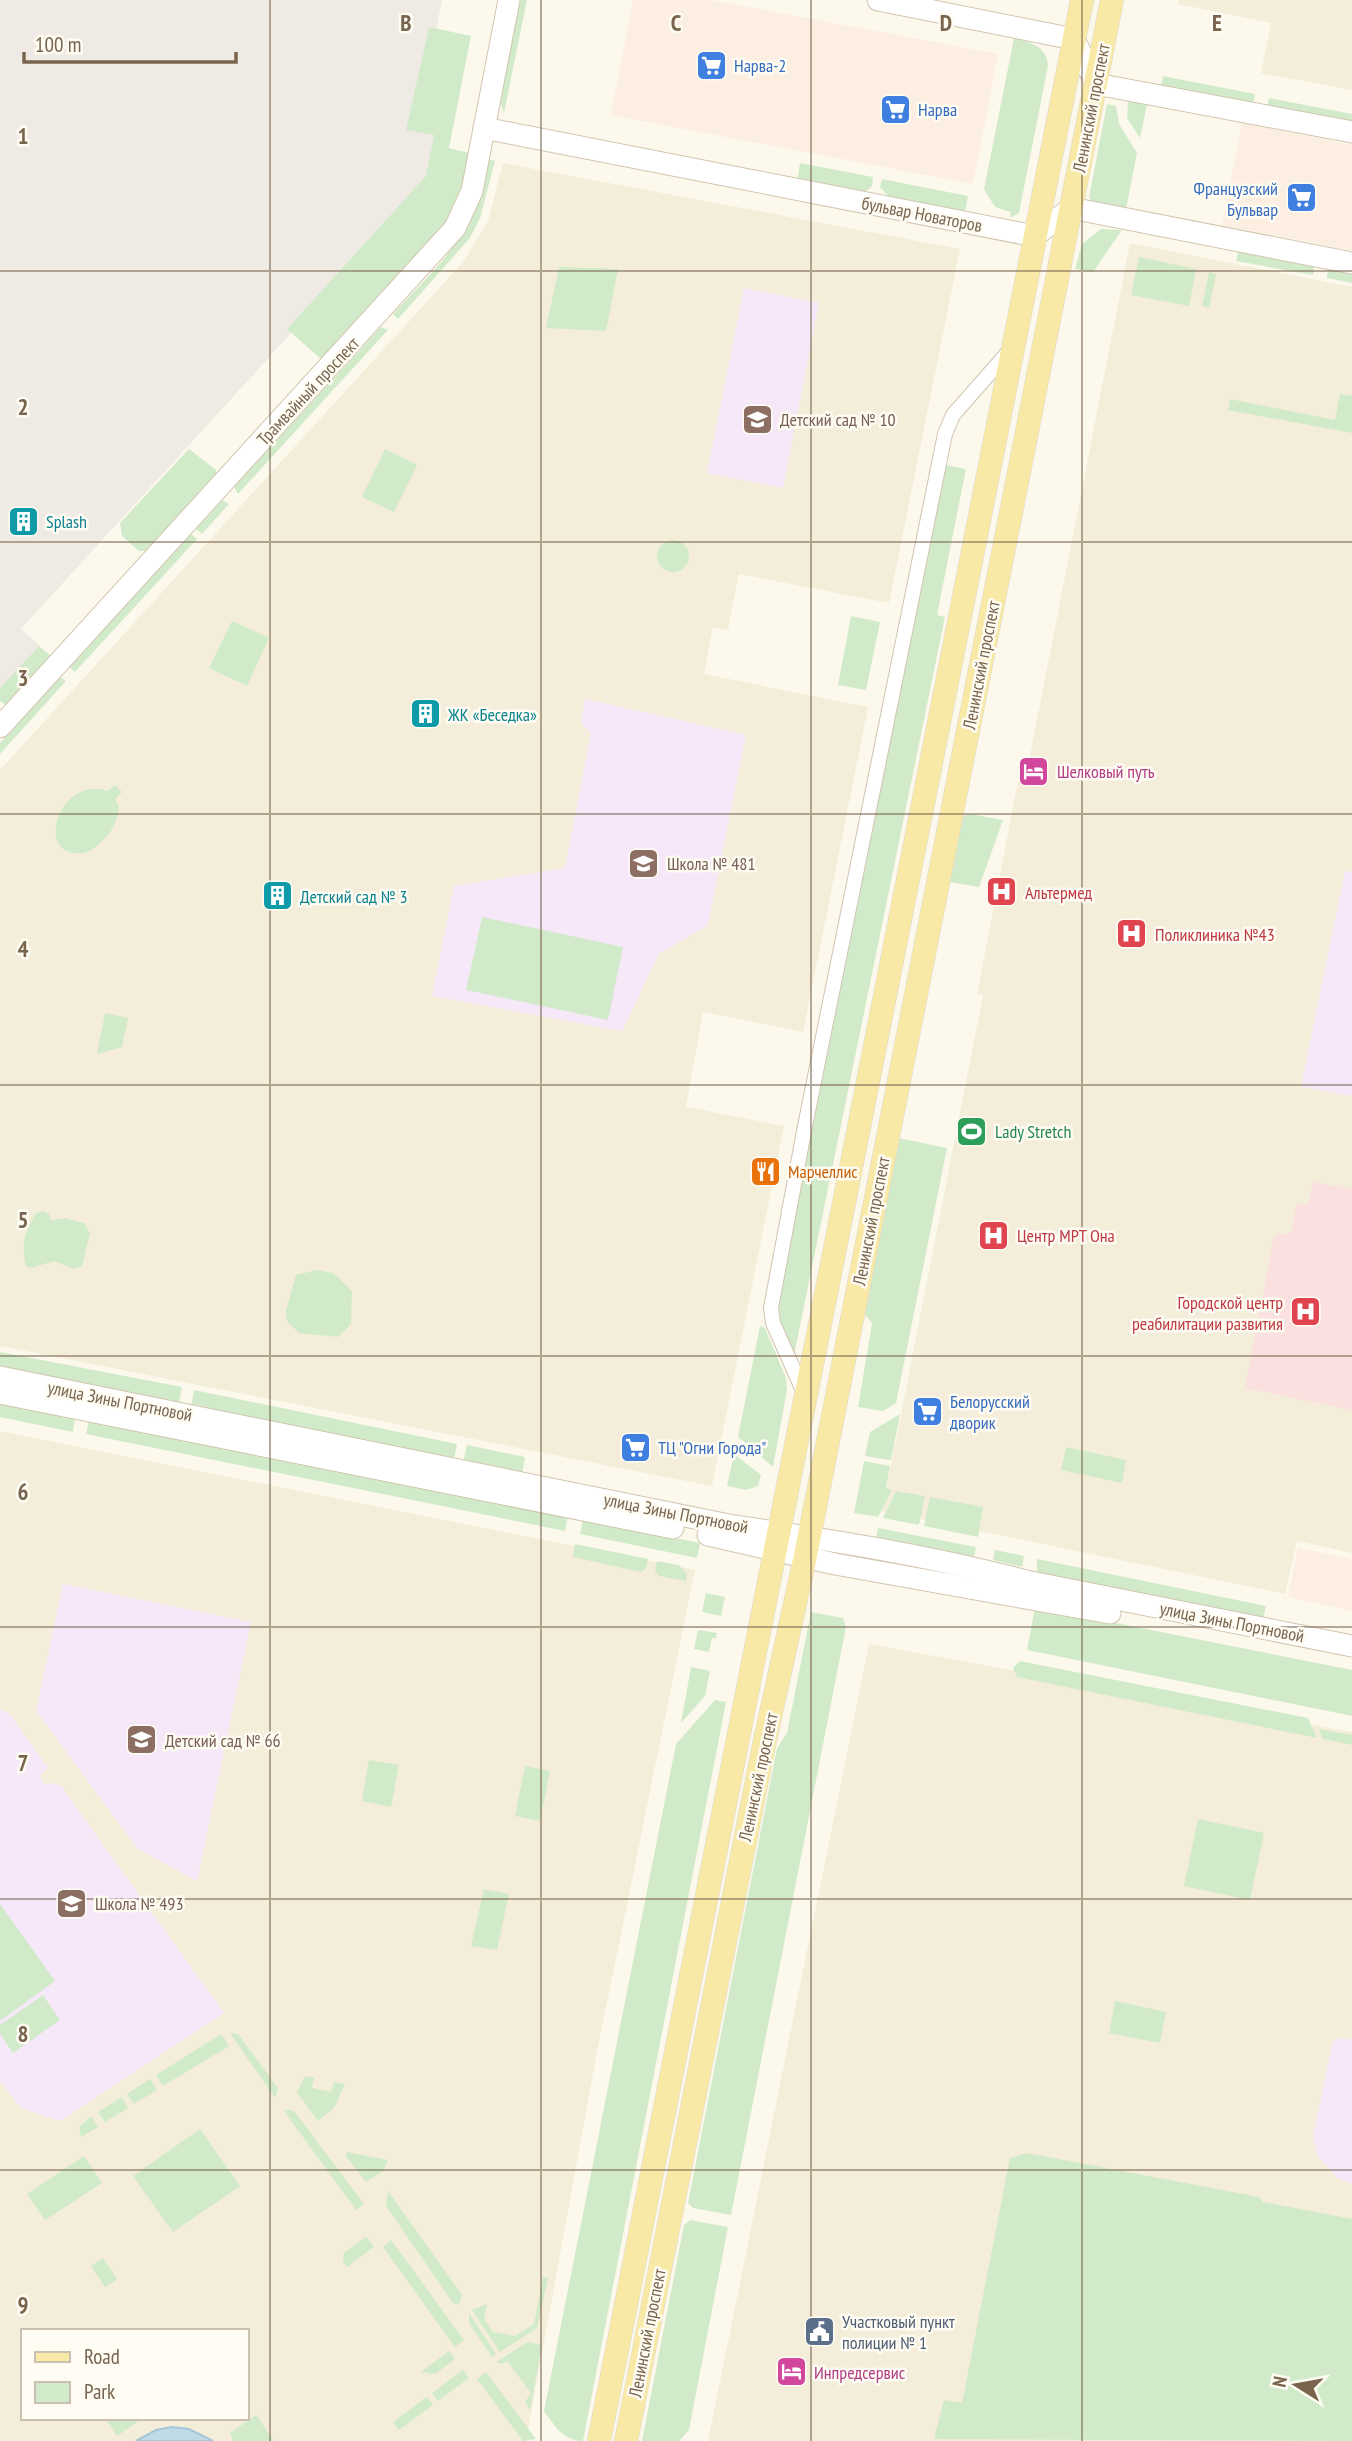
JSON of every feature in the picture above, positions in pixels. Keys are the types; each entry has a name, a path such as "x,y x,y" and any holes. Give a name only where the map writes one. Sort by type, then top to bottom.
{"main road":[{"name":"Трамвайный проспект","path":"0,727 445,242 465,211 472,191 509,0"},
{"path":"878,0 1074,39 1096,83"},
{"name":"Ленинский проспект","path":"599,2441 1082,0"},
{"name":"Ленинский проспект","path":"626,2441 764,1745 807,1547 1112,0"},
{"path":"1066,78 1352,132"},
{"name":"бульвар Новаторов","path":"484,128 1035,236"},
{"path":"1042,202 1352,263"},
{"path":"1035,236 1071,208"},
{"name":"улица Зины Портновой","path":"0,1377 734,1526 777,1541"},
{"name":"улица Зины Портновой","path":"0,1394 807,1547 1352,1646"},
{"name":"улица Зины Портновой","path":"807,1547 979,1591 1023,1596 1352,1661"}],"street":[{"path":"806,1397 773,1323 771,1308 804,1126 945,433 953,415 1014,346"}],"shaded area":[{"path":"0,0 442,0 418,125 441,130 431,180 21,629 40,646 0,689"},
{"path":"633,0 711,0 998,54 973,184 611,115"},
{"path":"1179,0 1352,0 1352,90 1261,73 1271,23 1178,4"},
{"name":"Французский Бульвар","path":"1242,123 1352,145 1352,250 1222,225"},
{"path":"503,163 960,249 889,603 739,574 728,630 713,627 704,674 868,707 803,1032 703,1012 686,1107 784,1126 712,1486 0,1346 0,770 464,261 488,221"},
{"path":"1130,243 1352,287 1352,1553 1297,1541 1285,1594 882,1511 983,995 977,994 1020,771 1027,771"},
{"name":"Детский сад № 10","path":"744,288 819,303 783,488 707,473"},
{"name":"Школа № 481","path":"585,699 746,735 708,925 659,954 622,1031 432,996 454,886 565,868 591,733 581,723"},
{"path":"1345,871 1352,872 1352,1096 1301,1087"},
{"name":"Городской центр реабилитации развития","path":"1313,1182 1352,1189 1352,1410 1245,1388 1274,1236 1291,1232 1297,1203 1308,1205"},
{"path":"0,1431 695,1570 597,2052 526,2441 0,2441"},
{"path":"1298,1548 1352,1559 1352,1611 1288,1597"},
{"name":"Детский сад № 66","path":"63,1584 251,1622 197,1881 138,1849 36,1711"},
{"path":"869,1644 1352,1732 1352,2441 708,2441"},
{"name":"Школа № 493","path":"0,1710 9,1713 48,1768 39,1776 45,1785 51,1783 61,1786 224,2013 60,2121 21,2108 0,2081"},
{"path":"1341,2038 1352,2040 1352,2184 1337,2178 1317,2155 1313,2136 1333,2041"}],"green space":[{"path":"520,0 527,0 504,113 500,102"},
{"path":"429,27 471,36 449,148 469,153 462,187 447,223 322,360 287,329 426,176 434,135 406,130"},
{"path":"1014,38 1041,50 1048,66 1019,213 1010,218 1011,212 995,207 984,189"},
{"path":"1163,76 1255,94 1253,104 1161,85"},
{"path":"1269,98 1352,114 1352,124 1267,107"},
{"path":"1128,101 1147,105 1140,138 1127,118"},
{"path":"1107,104 1116,106 1119,124 1137,153 1126,209 1092,202 1089,197"},
{"path":"488,159 495,161 480,218 470,238 398,319 393,314 442,261 465,228 482,186"},
{"path":"800,163 873,177 872,186 864,193 797,181"},
{"path":"882,179 968,196 965,212 889,197 880,187"},
{"path":"1101,229 1122,230 1093,272 1075,269 1082,244"},
{"path":"1238,252 1314,267 1313,275 1236,261"},
{"path":"1139,257 1196,269 1189,306 1131,295"},
{"path":"559,267 618,269 606,331 546,328"},
{"path":"1328,269 1352,274 1352,283 1327,278"},
{"path":"1209,272 1216,274 1209,308 1202,306"},
{"path":"381,327 388,330 238,494 234,487"},
{"path":"1340,394 1352,396 1352,433 1228,410 1230,399 1335,420"},
{"path":"189,449 216,470 216,476 147,551 139,551 122,536 120,523"},
{"path":"385,449 417,465 394,512 362,497"},
{"path":"946,465 966,469 937,615 945,617 794,1355 780,1322 779,1295"},
{"path":"222,500 229,504 202,534 196,529"},
{"path":"191,534 197,539 75,672 69,667"},
{"path":"673,540 684,545 689,556 684,567 673,572 662,567 657,556 662,545"},
{"path":"851,616 880,622 866,690 838,685"},
{"path":"232,621 269,638 247,686 209,668"},
{"path":"39,646 51,656 6,705 0,701 0,688"},
{"path":"60,677 66,681 0,754 0,743"},
{"path":"115,785 122,792 115,799 119,807 118,813 108,835 87,852 74,853 63,848 57,839 56,827 67,802 78,793 92,789 108,791"},
{"path":"970,814 1003,820 979,887 949,882 962,816"},
{"path":"482,917 623,947 608,1020 466,990"},
{"path":"105,1013 128,1018 122,1047 97,1054"},
{"path":"899,1138 947,1148 896,1403 883,1411 858,1407 872,1323 864,1313"},
{"path":"43,1211 49,1214 51,1220 65,1218 84,1223 90,1233 82,1266 74,1269 54,1261 31,1268 26,1266 26,1233 36,1213"},
{"path":"317,1270 333,1273 352,1291 351,1324 338,1337 299,1333 287,1321 286,1311 296,1275"},
{"path":"760,1326 765,1328 786,1378 787,1390 773,1467 738,1437"},
{"path":"0,1352 182,1387 179,1404 0,1370"},
{"path":"194,1390 457,1444 454,1460 191,1407"},
{"path":"0,1403 75,1417 73,1432 0,1417"},
{"path":"900,1414 891,1460 865,1456 870,1432"},
{"path":"89,1420 568,1516 565,1531 86,1434"},
{"path":"467,1445 525,1457 522,1475 463,1462"},
{"path":"1066,1447 1126,1460 1122,1483 1061,1470"},
{"path":"734,1454 761,1475 758,1486 746,1490 727,1486"},
{"path":"864,1461 890,1466 886,1488 892,1490 878,1517 854,1513"},
{"path":"896,1491 925,1496 919,1525 883,1518"},
{"path":"930,1497 983,1507 978,1537 924,1526"},
{"path":"583,1519 700,1543 697,1558 580,1534"},
{"path":"878,1528 976,1547 974,1557 876,1538"},
{"path":"575,1544 648,1559 646,1568 641,1572 573,1557"},
{"path":"995,1550 1024,1556 1022,1567 993,1560"},
{"path":"1037,1559 1266,1606 1263,1620 1037,1575"},
{"path":"657,1561 679,1565 687,1574 686,1581 659,1576 655,1571"},
{"path":"706,1593 725,1597 721,1616 702,1612"},
{"path":"1035,1607 1352,1670 1352,1716 1027,1650"},
{"path":"811,1612 843,1618 846,1627 731,2215 693,2208 688,2203 777,1748 787,1733"},
{"path":"698,1630 717,1633 716,1638 712,1638 709,1652 694,1649"},
{"path":"1020,1661 1308,1718 1317,1738 1017,1677 1013,1668"},
{"path":"691,1667 710,1671 705,1696 681,1723"},
{"path":"715,1700 726,1702 583,2441 576,2440 560,2432 544,2411 676,1744"},
{"path":"1319,1729 1352,1735 1352,1745 1323,1739"},
{"path":"369,1760 399,1765 391,1807 362,1801"},
{"path":"525,1766 550,1771 540,1821 515,1816"},
{"path":"1198,1819 1264,1833 1250,1900 1184,1886"},
{"path":"484,1889 509,1894 497,1950 471,1946"},
{"path":"0,1904 55,1981 0,2021"},
{"path":"43,1995 60,2020 13,2053 0,2034 0,2025"},
{"path":"1115,2001 1166,2012 1160,2043 1109,2033"},
{"path":"230,2033 238,2034 278,2088 275,2098"},
{"path":"221,2034 229,2046 163,2086 156,2075"},
{"path":"305,2076 314,2078 312,2088 331,2092 334,2082 345,2084 334,2108 318,2121 297,2092"},
{"path":"150,2079 157,2090 134,2104 127,2094"},
{"path":"122,2097 128,2108 105,2122 98,2112"},
{"path":"288,2109 295,2112 364,2204 356,2210 284,2111"},
{"path":"91,2116 98,2127 81,2137 79,2127"},
{"path":"200,2129 240,2186 173,2232 133,2176"},
{"path":"347,2152 388,2160 383,2171 366,2182 346,2156"},
{"path":"1027,2153 1259,2197 1263,2202 1352,2219 1352,2441 934,2439 944,2400 962,2403 1010,2158"},
{"path":"84,2156 102,2183 45,2220 27,2194"},
{"path":"388,2191 462,2295 459,2305 453,2303 386,2206"},
{"path":"690,2220 728,2227 689,2430 679,2441 642,2441 684,2225"},
{"path":"366,2237 374,2247 347,2267 343,2262 344,2253"},
{"path":"391,2240 464,2340 455,2347 383,2247"},
{"path":"103,2258 117,2279 105,2287 91,2266"},
{"path":"543,2277 548,2278 537,2328 500,2352 472,2310 487,2304 484,2319 493,2332 515,2336 534,2324"},
{"path":"469,2313 496,2354 492,2357 469,2323"},
{"path":"528,2342 542,2345 530,2410 525,2402 531,2393 507,2361 501,2364 496,2362"},
{"path":"449,2351 455,2359 435,2374 421,2372"},
{"path":"463,2370 469,2378 438,2401 432,2393"},
{"path":"486,2372 536,2439 523,2441 477,2379"},
{"path":"427,2397 433,2405 399,2430 393,2422"},
{"path":"256,2415 274,2441 233,2441 230,2433"},
{"path":"106,2420 140,2420 117,2436"}],"water":[{"path":"172,2427 189,2429 213,2441 136,2441 156,2430"}],"place":[{"name":"Нарва-2","path":"711,65"},
{"name":"Нарва","path":"895,109"},
{"name":"Французский Бульвар","path":"1301,198"},
{"name":"Детский сад № 10","path":"757,419"},
{"name":"Splash","path":"23,521"},
{"name":"ЖК «Беседка»","path":"425,714"},
{"name":"Шелковый путь","path":"1034,771"},
{"name":"Школа № 481","path":"644,863"},
{"name":"Альтермед","path":"1002,892"},
{"name":"Детский сад № 3","path":"277,896"},
{"name":"Поликлиника №43","path":"1132,934"},
{"name":"Lady Stretch","path":"972,1131"},
{"name":"Марчеллис","path":"765,1171"},
{"name":"Центр МРТ Она","path":"994,1235"},
{"name":"Городской центр реабилитации развития","path":"1306,1312"},
{"name":"Белорусский дворик","path":"927,1411"},
{"name":"ТЦ \"Огни Города\"","path":"635,1447"},
{"name":"Детский сад № 66","path":"142,1740"},
{"name":"Школа № 493","path":"72,1903"},
{"name":"Участковый пункт полиции № 1","path":"819,2331"},
{"name":"Инпредсервис","path":"791,2372"}]}
